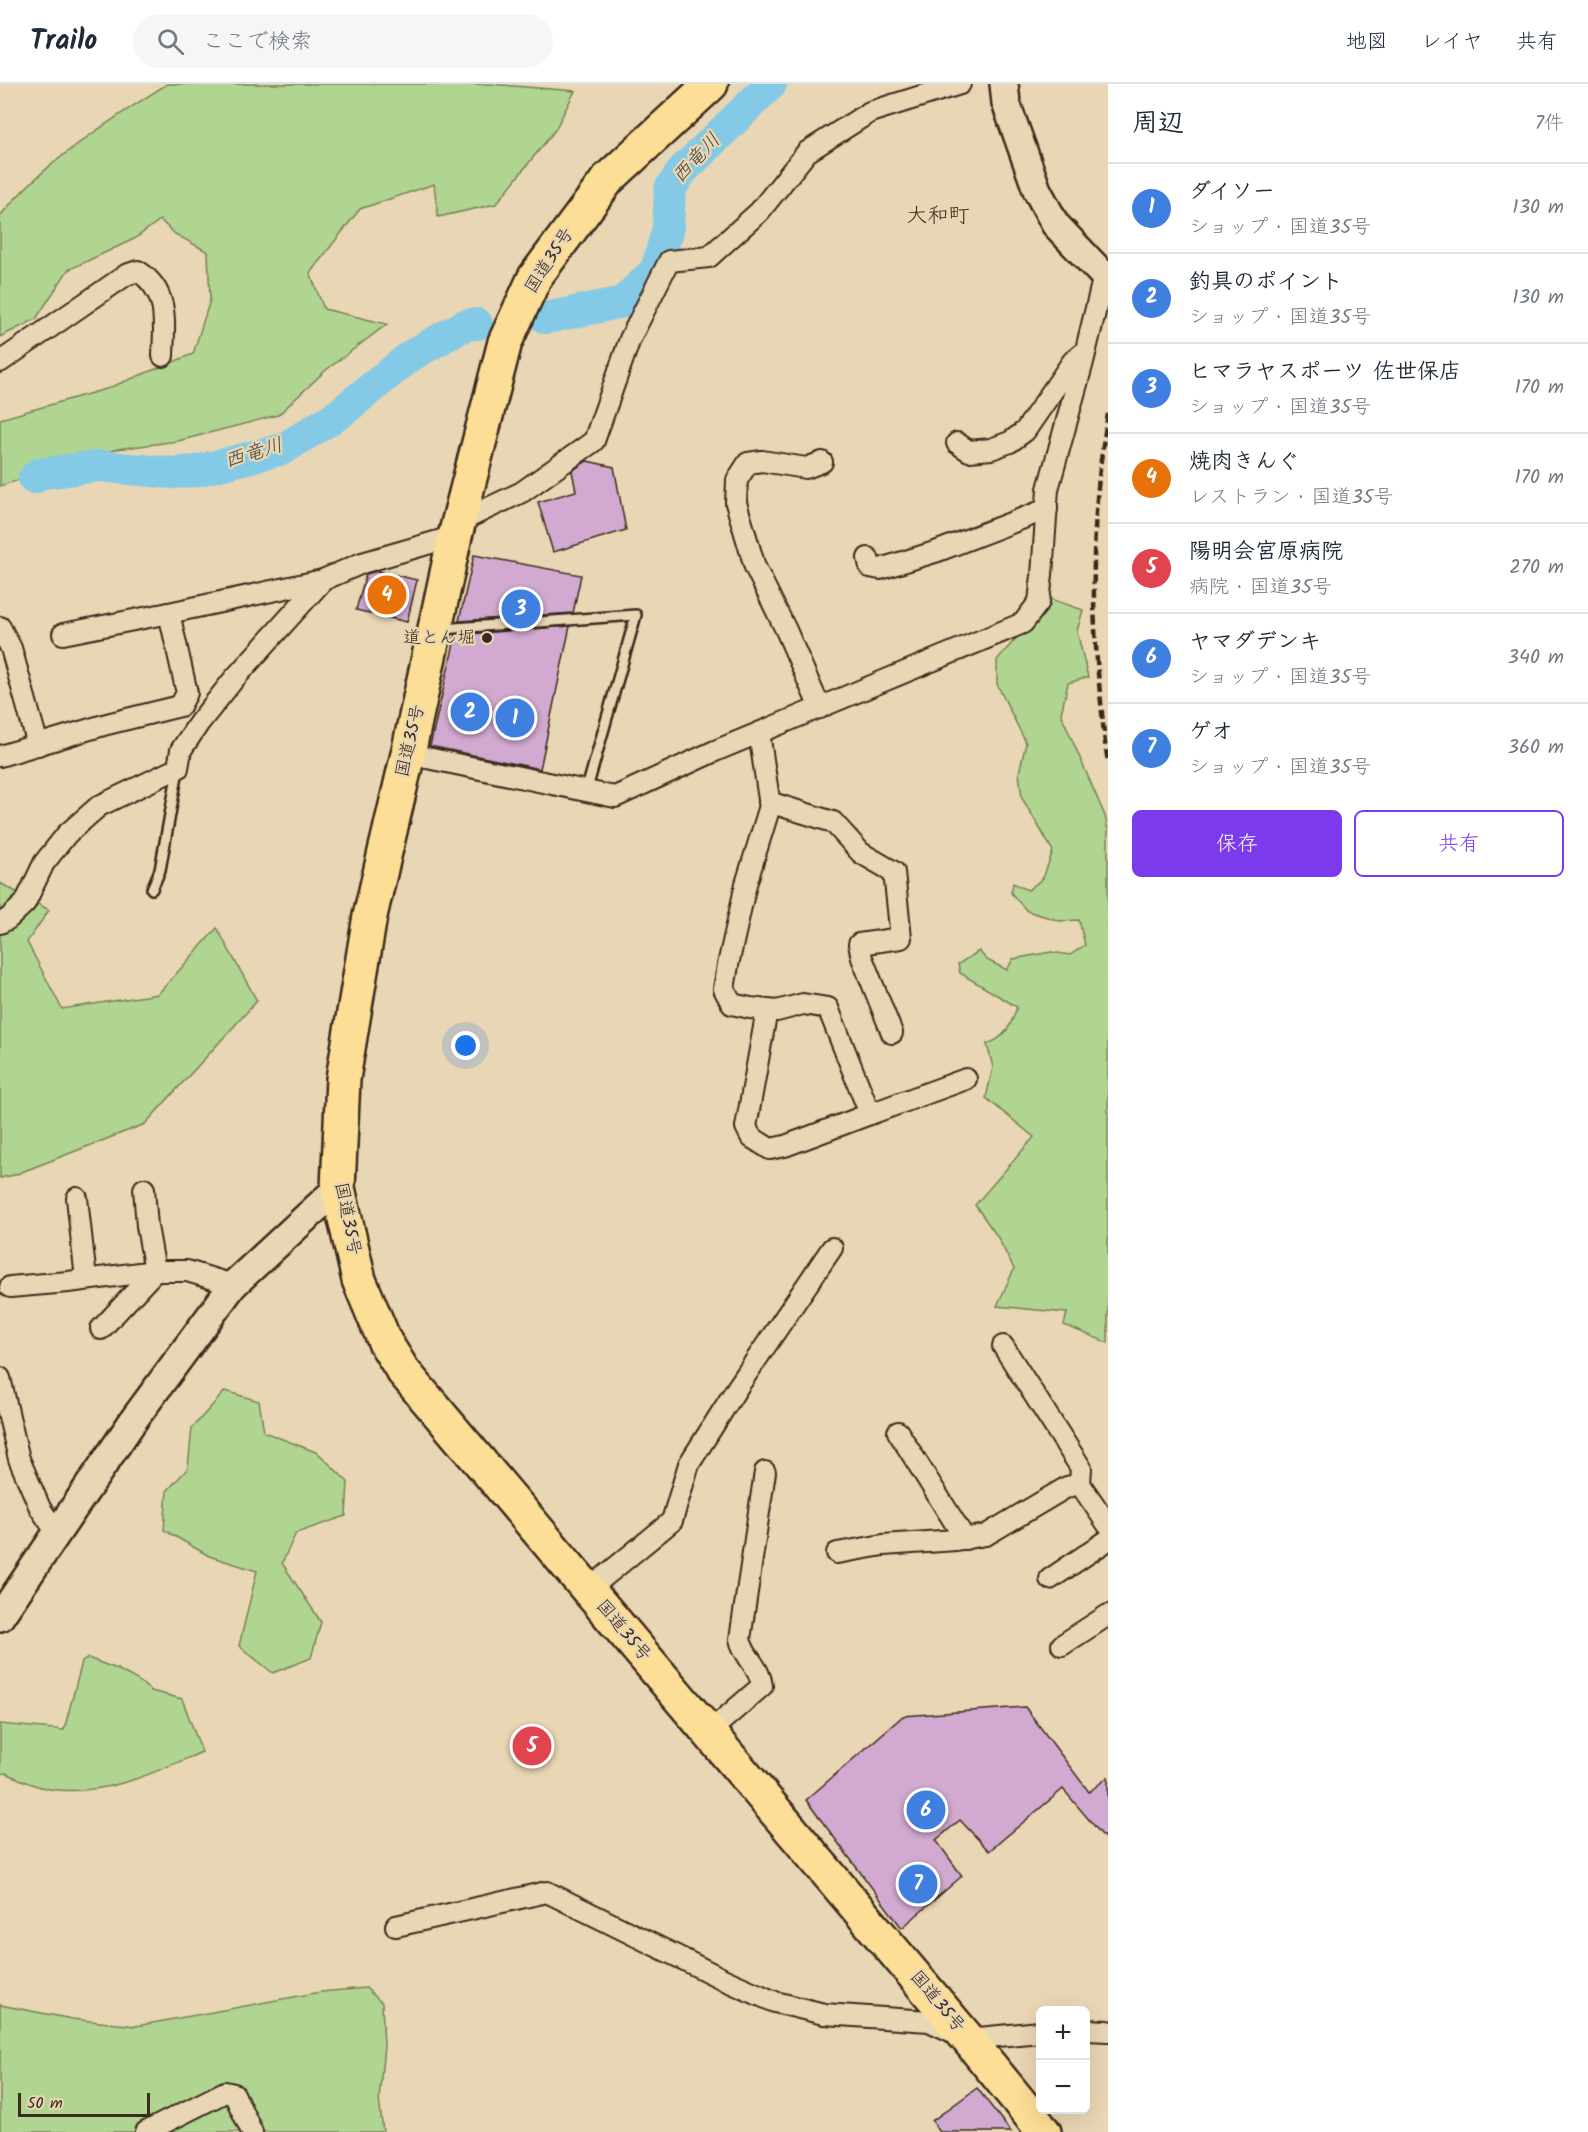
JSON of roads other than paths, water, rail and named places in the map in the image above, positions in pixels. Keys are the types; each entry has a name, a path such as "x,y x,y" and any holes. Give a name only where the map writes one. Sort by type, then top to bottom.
{"highway":[{"name":"国道35号","path":"711,84 608,179 535,278 505,342 457,529 370,916 343,1079 338,1188 359,1280 385,1342 397,1362 1044,2132"}],"street":[{"path":"63,634 323,580 362,563 457,529 522,492 594,441 630,339 669,261 709,257 759,212 807,152 870,112 960,84"},
{"path":"408,754 615,797 715,751 1023,623 1039,602 1048,489 1106,277 1055,224 1037,189 1006,103 1004,84"},
{"path":"0,362 126,275 138,271 148,278 159,292 164,306 163,356"},
{"path":"957,443 969,451 991,449 1010,442 1025,431 1073,361 1085,352"},
{"path":"820,708 755,567 736,503 737,480 748,463 762,461 806,468 822,462"},
{"path":"868,558 870,567 880,568 938,551 1047,509"},
{"path":"0,923 8,920 24,903 44,863 67,834 99,806 178,768 181,750 199,723 234,679 323,580"},
{"path":"0,756 180,706 187,693 169,613"},
{"path":"0,627 11,648 38,744"},
{"path":"759,733 770,806 746,884 724,989 732,1004 777,1011 803,1004 828,1008 870,1114"},
{"path":"769,802 833,822 861,853 894,872 902,938 859,944 862,958 892,1034"},
{"path":"767,1010 746,1127 751,1137 770,1149 785,1146 966,1079"},
{"path":"0,1617 153,1392 233,1285 338,1188"},
{"path":"144,1189 147,1226 155,1271"},
{"path":"78,1198 86,1280"},
{"path":"588,1590 672,1521 689,1464 737,1388 832,1248"},
{"path":"10,1287 155,1271 188,1271 233,1285"},
{"path":"101,1329 155,1271"},
{"path":"1003,1346 1081,1468 1080,1484 1108,1525"},
{"path":"0,1378 20,1459 40,1508 57,1533"},
{"path":"897,1432 965,1539"},
{"path":"708,1732 762,1686 760,1674 742,1648 740,1638 765,1472"},
{"path":"837,1553 884,1545 965,1539 986,1535 1067,1487 1080,1484"},
{"path":"1050,1578 1108,1540"},
{"path":"1062,1646 1108,1615"},
{"path":"396,1926 547,1892 725,1980 775,2002 824,2014 929,2021 968,2039 1036,2032"},
{"path":"1090,2030 1108,2031"},
{"path":"146,2132 225,2092 234,2094 252,2132"}],"lane":[{"path":"436,629 636,615 586,792"},
{"path":"152,889 160,870 178,768"}],"waterway":[{"name":"西竜川","path":"546,318 623,302 656,270 668,228 670,189 683,170 771,84"},
{"name":"西竜川","path":"34,478 38,474 99,466 173,473 196,471 283,449 339,414 412,355 465,325 477,324"}],"railway":[{"path":"1108,414 1098,486 1094,558 1097,666 1108,761"}],"place":[{"name":"焼肉きんぐ","path":"387,595"},
{"name":"ヒマラヤスポーツ 佐世保店","path":"521,609"},
{"name":"道とん堀","path":"487,638"},
{"name":"釣具のポイント","path":"470,712"},
{"name":"ダイソー","path":"515,718"},
{"name":"陽明会宮原病院","path":"532,1746"},
{"name":"ヤマダデンキ","path":"926,1810"},
{"name":"ゲオ","path":"918,1884"}],"district":[{"name":"大和町","path":"938,216"}]}
